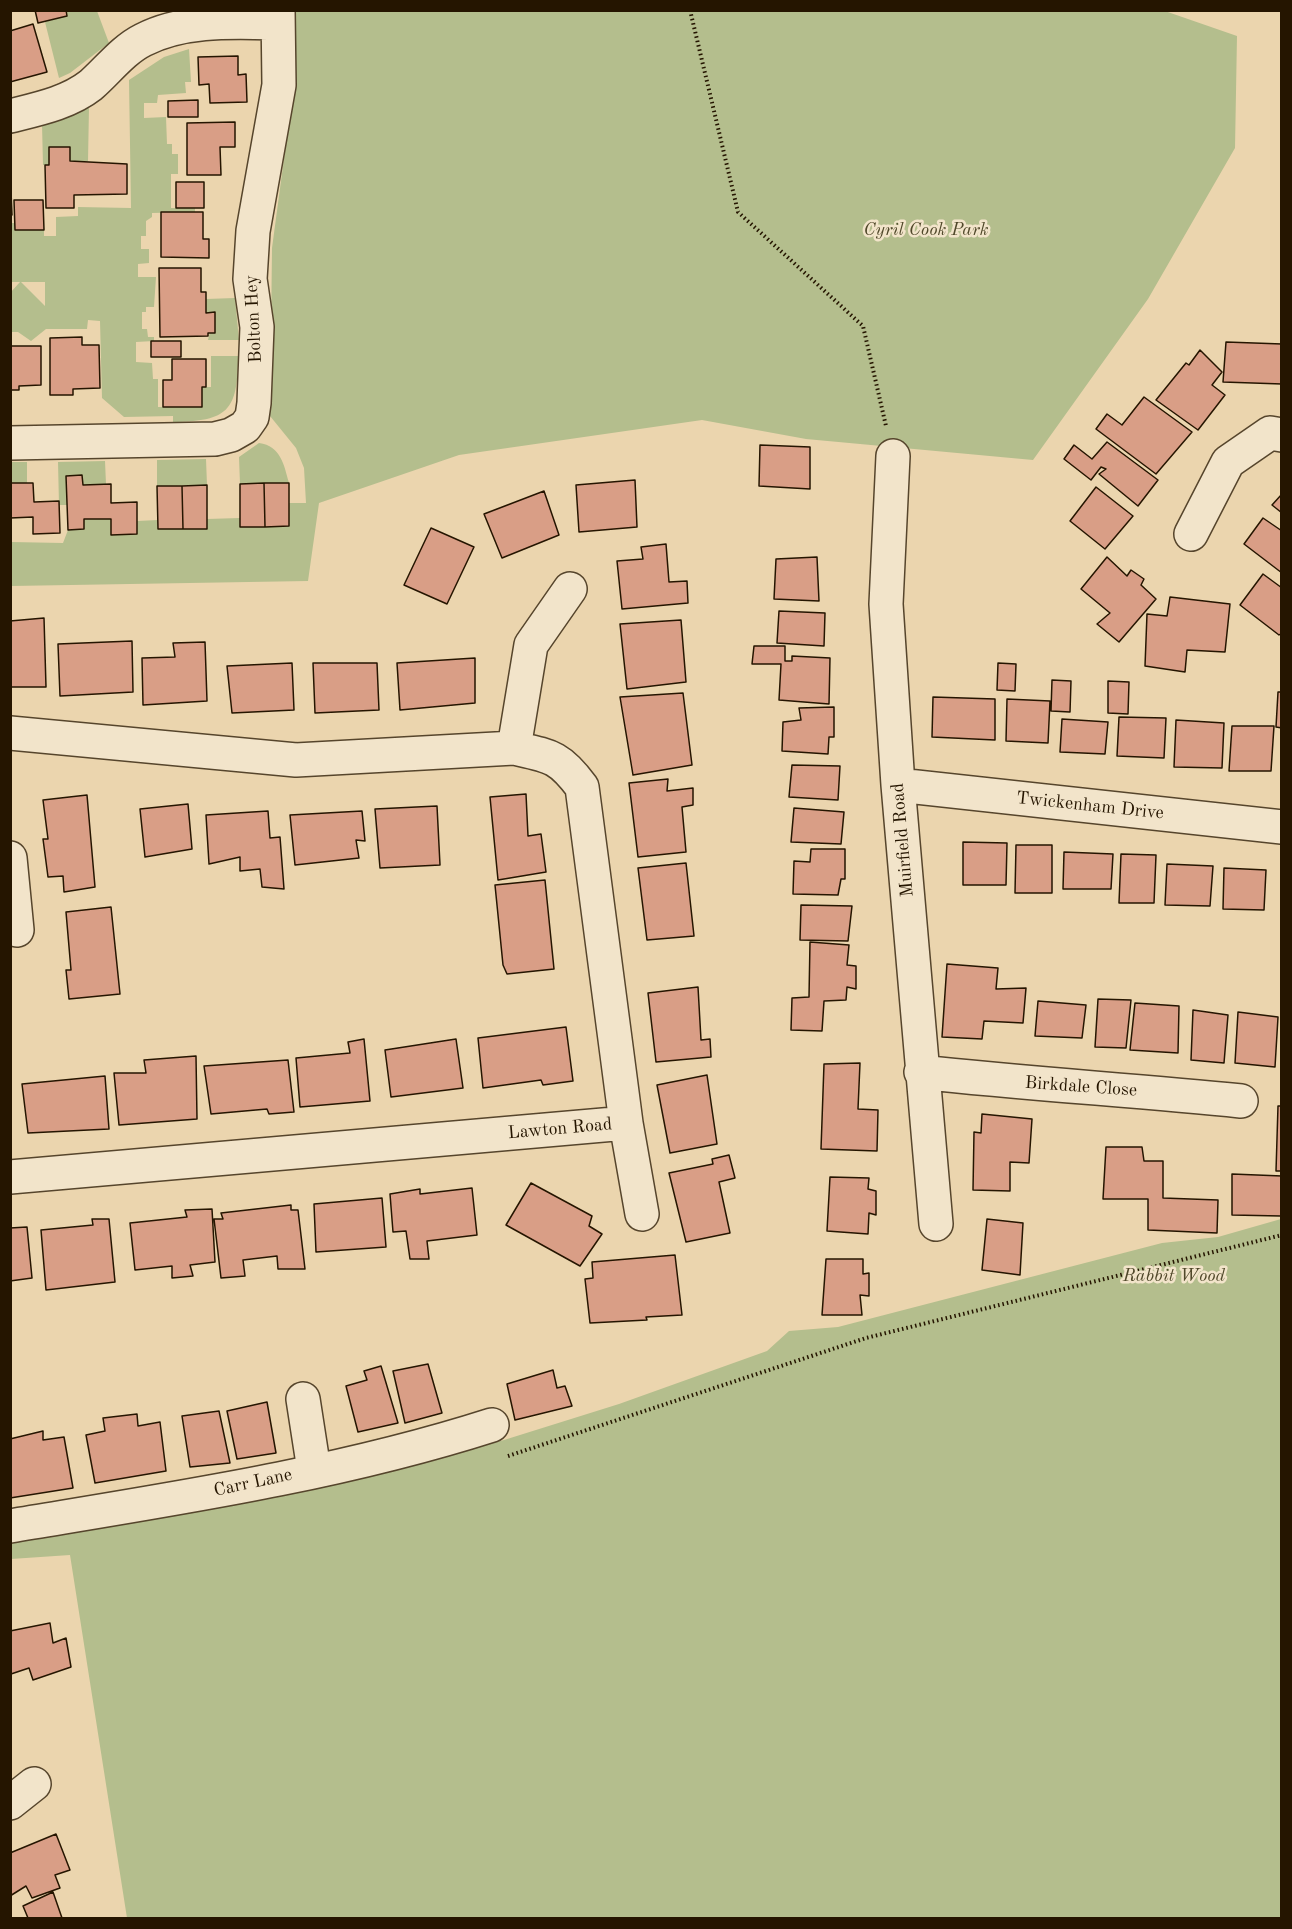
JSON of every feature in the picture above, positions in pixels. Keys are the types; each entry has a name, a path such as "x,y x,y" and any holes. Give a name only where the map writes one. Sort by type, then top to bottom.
{"street":[{"path":"10,116 54,105 75,95 89,86 141,40 156,34 222,22 278,17"},
{"name":"Bolton Hey","path":"10,443 215,439 231,435 245,427 252,417 257,370 257,327 250,279 253,231 279,85 278,17"},
{"path":"1191,534 1228,462 1270,433 1281,435"},
{"name":"Muirfield Road","path":"893,456 886,604 921,1072 936,1224"},
{"path":"514,748 531,645 570,589"},
{"name":"Lawton Road","path":"10,733 296,760 514,748 540,754 565,765 582,787 626,1123 10,1177"},
{"name":"Twickenham Drive","path":"898,785 1281,826"},
{"path":"10,858 16,930"},
{"name":"Birkdale Close","path":"921,1072 1007,1082 1111,1088 1241,1101"},
{"path":"626,1123 642,1214"},
{"path":"303,1400 314,1470"},
{"name":"Carr Lane","path":"10,1526 219,1491 448,1439 492,1425"}],"path":[{"path":"690,10 738,212 863,326 893,456"},
{"path":"497,1459 866,1338 1281,1235"}],"green space":[{"name":"Cyril Cook Park","path":"1162,10 1237,36 1235,148 1148,299 1033,460 806,439 702,420 459,455 319,503 308,581 11,586 11,542 63,543 68,530 84,529 84,519 111,519 111,535 137,534 137,521 158,520 159,529 207,529 207,519 240,518 241,527 289,526 289,503 306,503 304,468 296,448 270,416 272,248 292,99 293,11"},
{"path":"66,11 97,11 109,43 70,73 59,78 45,22 67,16"},
{"path":"189,49 191,82 185,82 186,93 158,95 157,103 144,103 144,118 166,117 167,144 172,144 172,154 178,154 178,174 171,174 171,208 195,208 195,212 152,213 152,217 146,221 146,236 141,236 141,249 149,249 149,263 138,264 138,277 156,277 154,307 146,307 146,312 142,312 142,329 147,329 148,337 154,337 154,341 136,342 136,362 152,363 153,379 158,379 158,407 201,407 202,387 211,387 211,356 238,356 235,390 226,410 206,419 173,422 173,416 124,417 102,398 100,321 88,320 87,329 46,329 31,341 18,332 11,332 10,293 20,282 11,282 11,223 15,223 15,230 44,230 44,236 56,236 56,217 78,216 78,207 131,208 129,80 164,57","holes":["21,282 45,282 45,306"]},
{"path":"89,107 88,161 70,161 69,147 49,147 49,165 43,165 42,124 64,119"},
{"path":"235,298 239,340 208,340 215,312 206,313 206,299"},
{"path":"259,443 277,452 289,483 240,484 239,457"},
{"path":"206,459 207,485 157,486 157,460"},
{"path":"105,461 106,484 83,485 82,475 66,476 67,505 59,505 58,462"},
{"path":"10,462 27,462 27,483 11,483"},
{"name":"Rabbit Wood","path":"1281,1219 1281,1918 127,1918 70,1555 11,1559 11,1537 405,1465 504,1440 619,1404 767,1351 789,1331 838,1327 1162,1243 1218,1237"}],"building":[{"path":"35,10 66,10 67,16 38,23"},
{"path":"33,24 47,72 10,82 10,31"},
{"path":"238,56 238,75 246,74 247,102 210,103 209,84 199,85 198,57"},
{"path":"198,100 198,117 168,117 168,101"},
{"path":"235,122 235,147 220,147 221,175 187,175 187,123"},
{"path":"49,147 70,147 70,161 127,164 127,194 74,195 74,208 46,208 45,165 49,165"},
{"path":"10,168 12,215 10,215"},
{"path":"176,182 204,182 204,208 176,208"},
{"path":"14,200 43,200 44,230 15,230"},
{"path":"161,212 203,212 203,239 209,239 209,258 161,257"},
{"path":"159,268 201,268 201,292 206,292 206,313 215,312 215,333 208,333 208,336 160,337"},
{"path":"82,337 82,345 99,345 100,388 73,389 73,395 50,395 50,338"},
{"path":"151,341 181,341 181,357 151,357"},
{"path":"1226,342 1282,344 1282,384 1223,382"},
{"path":"10,346 41,346 41,385 19,386 19,390 10,390"},
{"path":"1200,350 1222,372 1212,385 1225,395 1198,430 1156,400 1186,363 1189,365"},
{"path":"172,359 206,359 206,387 202,387 202,407 163,407 163,380 172,380"},
{"path":"1144,397 1192,432 1156,474 1096,429 1107,414 1122,425"},
{"path":"1107,442 1158,480 1138,506 1099,474 1106,469 1101,467 1091,480 1064,459 1074,445 1092,459"},
{"path":"760,445 810,447 810,489 759,486"},
{"path":"82,475 83,485 111,484 111,503 137,502 137,534 111,535 111,519 84,519 84,529 68,530 66,476"},
{"path":"635,480 637,527 579,532 576,485"},
{"path":"10,483 33,483 34,502 59,501 60,533 33,534 33,517 10,518"},
{"path":"264,483 289,483 289,526 265,527"},
{"path":"264,483 265,527 240,527 240,484"},
{"path":"207,485 207,529 183,529 182,486"},
{"path":"157,486 182,486 183,529 158,529"},
{"path":"1096,487 1133,516 1105,549 1070,521"},
{"path":"544,491 559,535 502,558 484,514"},
{"path":"1282,494 1282,513 1272,505"},
{"path":"1263,518 1282,531 1282,573 1244,544"},
{"path":"431,528 474,547 447,604 404,585"},
{"path":"666,544 669,582 687,581 688,603 622,609 617,561 643,559 641,547"},
{"path":"817,557 819,601 774,599 776,559"},
{"path":"1107,557 1127,576 1131,570 1144,579 1141,585 1156,599 1119,642 1097,624 1110,613 1081,589"},
{"path":"1263,574 1282,588 1282,633 1279,635 1240,605"},
{"path":"1170,597 1230,604 1225,652 1187,650 1185,672 1145,666 1147,614 1167,616"},
{"path":"779,611 825,613 824,646 777,643"},
{"path":"44,618 46,687 10,687 10,621"},
{"path":"681,620 686,682 627,689 620,624"},
{"path":"132,641 133,692 60,696 58,644"},
{"path":"205,642 207,701 143,705 142,658 175,657 173,643"},
{"path":"754,646 785,646 785,661 792,661 792,656 830,658 829,704 779,700 781,664 752,664"},
{"path":"475,658 475,703 400,710 397,663"},
{"path":"292,663 294,710 232,713 227,666"},
{"path":"313,663 377,663 379,710 315,713"},
{"path":"998,663 1016,664 1015,691 997,690"},
{"path":"1052,680 1071,681 1070,712 1051,711"},
{"path":"1108,681 1129,682 1128,714 1108,713"},
{"path":"1278,692 1282,692 1282,728 1276,727"},
{"path":"683,693 692,765 633,775 620,697"},
{"path":"933,697 995,699 995,740 932,737"},
{"path":"1007,699 1050,701 1048,743 1006,741"},
{"path":"834,707 834,737 829,737 828,754 782,751 783,722 801,720 799,708"},
{"path":"1119,717 1166,718 1164,758 1117,756"},
{"path":"1062,719 1108,722 1105,754 1060,752"},
{"path":"1176,720 1224,723 1222,768 1174,767"},
{"path":"1232,726 1274,726 1271,771 1229,771"},
{"path":"792,765 840,766 838,800 789,797"},
{"path":"668,779 667,791 693,788 693,805 682,807 686,852 638,857 629,783"},
{"path":"526,794 528,836 541,834 546,872 498,880 490,797"},
{"path":"87,795 95,887 64,892 63,876 48,877 43,839 48,839 43,800"},
{"path":"188,804 192,849 145,857 140,809"},
{"path":"437,806 440,865 380,868 375,809"},
{"path":"794,808 844,812 841,844 791,842"},
{"path":"268,811 270,838 280,837 284,889 262,887 260,869 240,871 240,857 209,864 206,815"},
{"path":"362,811 365,841 356,840 359,858 295,865 290,815"},
{"path":"963,842 1007,843 1006,885 963,885"},
{"path":"1016,845 1052,845 1052,893 1015,893"},
{"path":"811,849 845,849 845,879 841,879 838,895 793,894 794,861 810,862"},
{"path":"1064,852 1113,854 1111,889 1063,889"},
{"path":"1121,854 1156,855 1154,903 1119,903"},
{"path":"686,863 694,936 647,940 638,868"},
{"path":"1167,864 1213,866 1210,906 1165,905"},
{"path":"1224,868 1266,870 1264,910 1223,909"},
{"path":"545,880 554,969 507,974 503,965 495,885"},
{"path":"801,905 852,906 848,941 800,940"},
{"path":"111,907 120,994 69,999 66,970 71,970 66,912"},
{"path":"810,942 849,945 847,965 856,966 856,989 847,987 846,1000 824,1001 822,1031 791,1030 792,998 809,997"},
{"path":"947,964 998,968 996,989 1026,988 1023,1023 984,1021 982,1039 942,1037"},
{"path":"698,987 701,1040 710,1039 711,1057 656,1062 648,993"},
{"path":"1098,999 1131,1000 1126,1048 1095,1047"},
{"path":"1038,1001 1086,1005 1082,1038 1035,1036"},
{"path":"1135,1003 1179,1006 1178,1053 1130,1050"},
{"path":"1193,1010 1228,1015 1224,1063 1191,1060"},
{"path":"1238,1012 1278,1017 1275,1067 1235,1063"},
{"path":"566,1027 573,1081 543,1085 541,1080 483,1088 478,1038"},
{"path":"364,1039 370,1101 300,1107 296,1058 350,1053 348,1042"},
{"path":"456,1039 463,1088 391,1097 385,1050"},
{"path":"196,1056 197,1119 119,1125 114,1073 146,1073 144,1060"},
{"path":"288,1060 294,1112 269,1114 267,1109 211,1114 204,1066"},
{"path":"860,1063 858,1109 878,1110 877,1151 821,1149 824,1064"},
{"path":"707,1075 717,1144 670,1153 657,1085"},
{"path":"105,1076 109,1129 28,1133 22,1084"},
{"path":"1278,1106 1282,1106 1282,1171 1276,1171"},
{"path":"982,1114 1032,1119 1029,1163 1010,1162 1010,1191 973,1190 974,1132 981,1133"},
{"path":"1106,1147 1142,1147 1144,1161 1163,1161 1163,1198 1218,1200 1217,1233 1148,1230 1148,1199 1103,1199"},
{"path":"729,1155 735,1178 719,1182 730,1233 686,1242 669,1173 713,1164 712,1159"},
{"path":"1232,1174 1282,1176 1281,1216 1232,1215"},
{"path":"830,1177 869,1178 868,1189 876,1191 876,1215 869,1213 868,1234 827,1231"},
{"path":"531,1183 592,1216 589,1226 602,1234 580,1266 506,1225"},
{"path":"472,1188 477,1235 427,1241 429,1259 410,1259 406,1231 393,1232 390,1194 420,1189 420,1194"},
{"path":"382,1198 386,1247 316,1252 314,1204"},
{"path":"291,1205 291,1210 298,1210 305,1269 278,1269 277,1256 243,1260 245,1276 221,1278 214,1219 223,1219 221,1213"},
{"path":"212,1209 215,1262 190,1265 193,1276 172,1278 172,1266 135,1270 130,1223 187,1217 185,1210"},
{"path":"92,1219 109,1219 115,1282 46,1290 41,1230 93,1225"},
{"path":"987,1219 1023,1223 1020,1275 982,1270"},
{"path":"27,1227 32,1278 10,1281 10,1228"},
{"path":"675,1255 682,1315 646,1317 647,1320 590,1323 585,1279 593,1278 592,1262"},
{"path":"826,1259 863,1259 863,1274 869,1273 869,1296 860,1295 862,1315 822,1315"},
{"path":"428,1364 442,1413 405,1423 393,1371"},
{"path":"381,1366 398,1423 358,1432 346,1386 367,1380 364,1371"},
{"path":"553,1370 557,1388 565,1386 572,1406 515,1420 507,1384"},
{"path":"267,1402 276,1453 237,1459 227,1411"},
{"path":"219,1411 230,1463 190,1467 182,1416"},
{"path":"137,1414 138,1426 160,1422 166,1471 95,1483 86,1435 105,1431 103,1418"},
{"path":"43,1431 43,1440 64,1437 73,1488 10,1498 10,1439"},
{"path":"50,1623 53,1643 66,1638 71,1667 33,1680 29,1668 11,1674 10,1631"},
{"path":"56,1834 70,1870 55,1875 60,1888 32,1898 26,1886 10,1896 10,1853"},
{"path":"53,1892 62,1918 28,1918 23,1906"}]}
